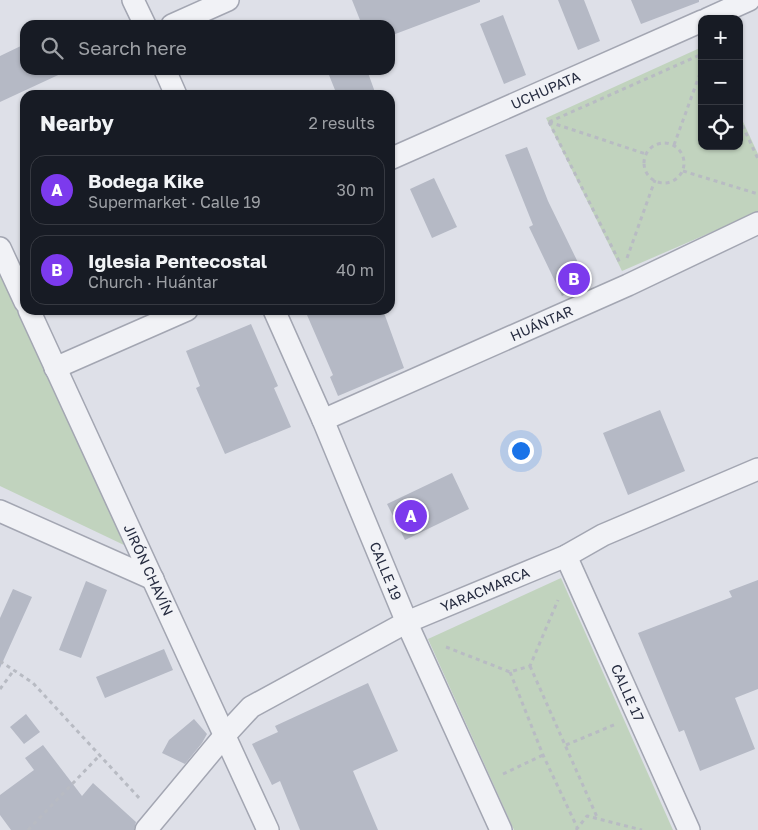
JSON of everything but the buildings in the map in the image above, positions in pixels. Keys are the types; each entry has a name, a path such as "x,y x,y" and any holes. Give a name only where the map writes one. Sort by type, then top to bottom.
{"street":[{"path":"133,0 143,20"},
{"path":"183,20 228,0"},
{"path":"716,15 749,0"},
{"name":"UCHUPATA","path":"395,157 698,23"},
{"path":"167,75 174,90"},
{"name":"HUÁNTAR","path":"323,420 628,285 758,224"},
{"path":"0,248 20,291"},
{"name":"JIRÓN CHAVÍN","path":"30,315 268,830"},
{"path":"55,368 176,315"},
{"name":"CALLE 19","path":"276,315 323,420 416,643 501,830"},
{"name":"YARACMARCA","path":"151,824 225,735 251,707 407,622 569,562 604,535 758,469"},
{"path":"0,511 152,579"},
{"name":"CALLE 17","path":"569,562 689,830"}],"path":[{"path":"549,122 698,56"},
{"path":"674,145 698,79"},
{"path":"549,122 646,154"},
{"path":"549,122 623,270 655,180"},
{"path":"743,127 758,159"},
{"path":"668,143 674,145 684,159 683,171 674,181 661,183 646,172 644,166 646,154 655,144 668,143"},
{"path":"683,171 758,194"},
{"path":"569,562 530,666 597,817"},
{"path":"416,643 444,647 510,672 530,666"},
{"path":"0,661 33,683 100,755 151,824"},
{"path":"0,688 14,670"},
{"path":"510,672 543,755 577,829"},
{"path":"566,745 637,715"},
{"path":"28,830 100,755"},
{"path":"482,788 500,775 543,755"},
{"path":"577,829 586,816 597,817 642,830"}],"green space":[{"path":"698,49 698,150 743,150 743,122 758,154 758,212 622,271 546,118"},
{"path":"0,260 20,306 20,315 24,315 124,545 0,486"},
{"path":"561,578 673,830 514,830 428,639"}],"place":[{"name":"Iglesia Pentecostal","path":"574,279"},
{"name":"Bodega Kike","path":"411,516"}]}
